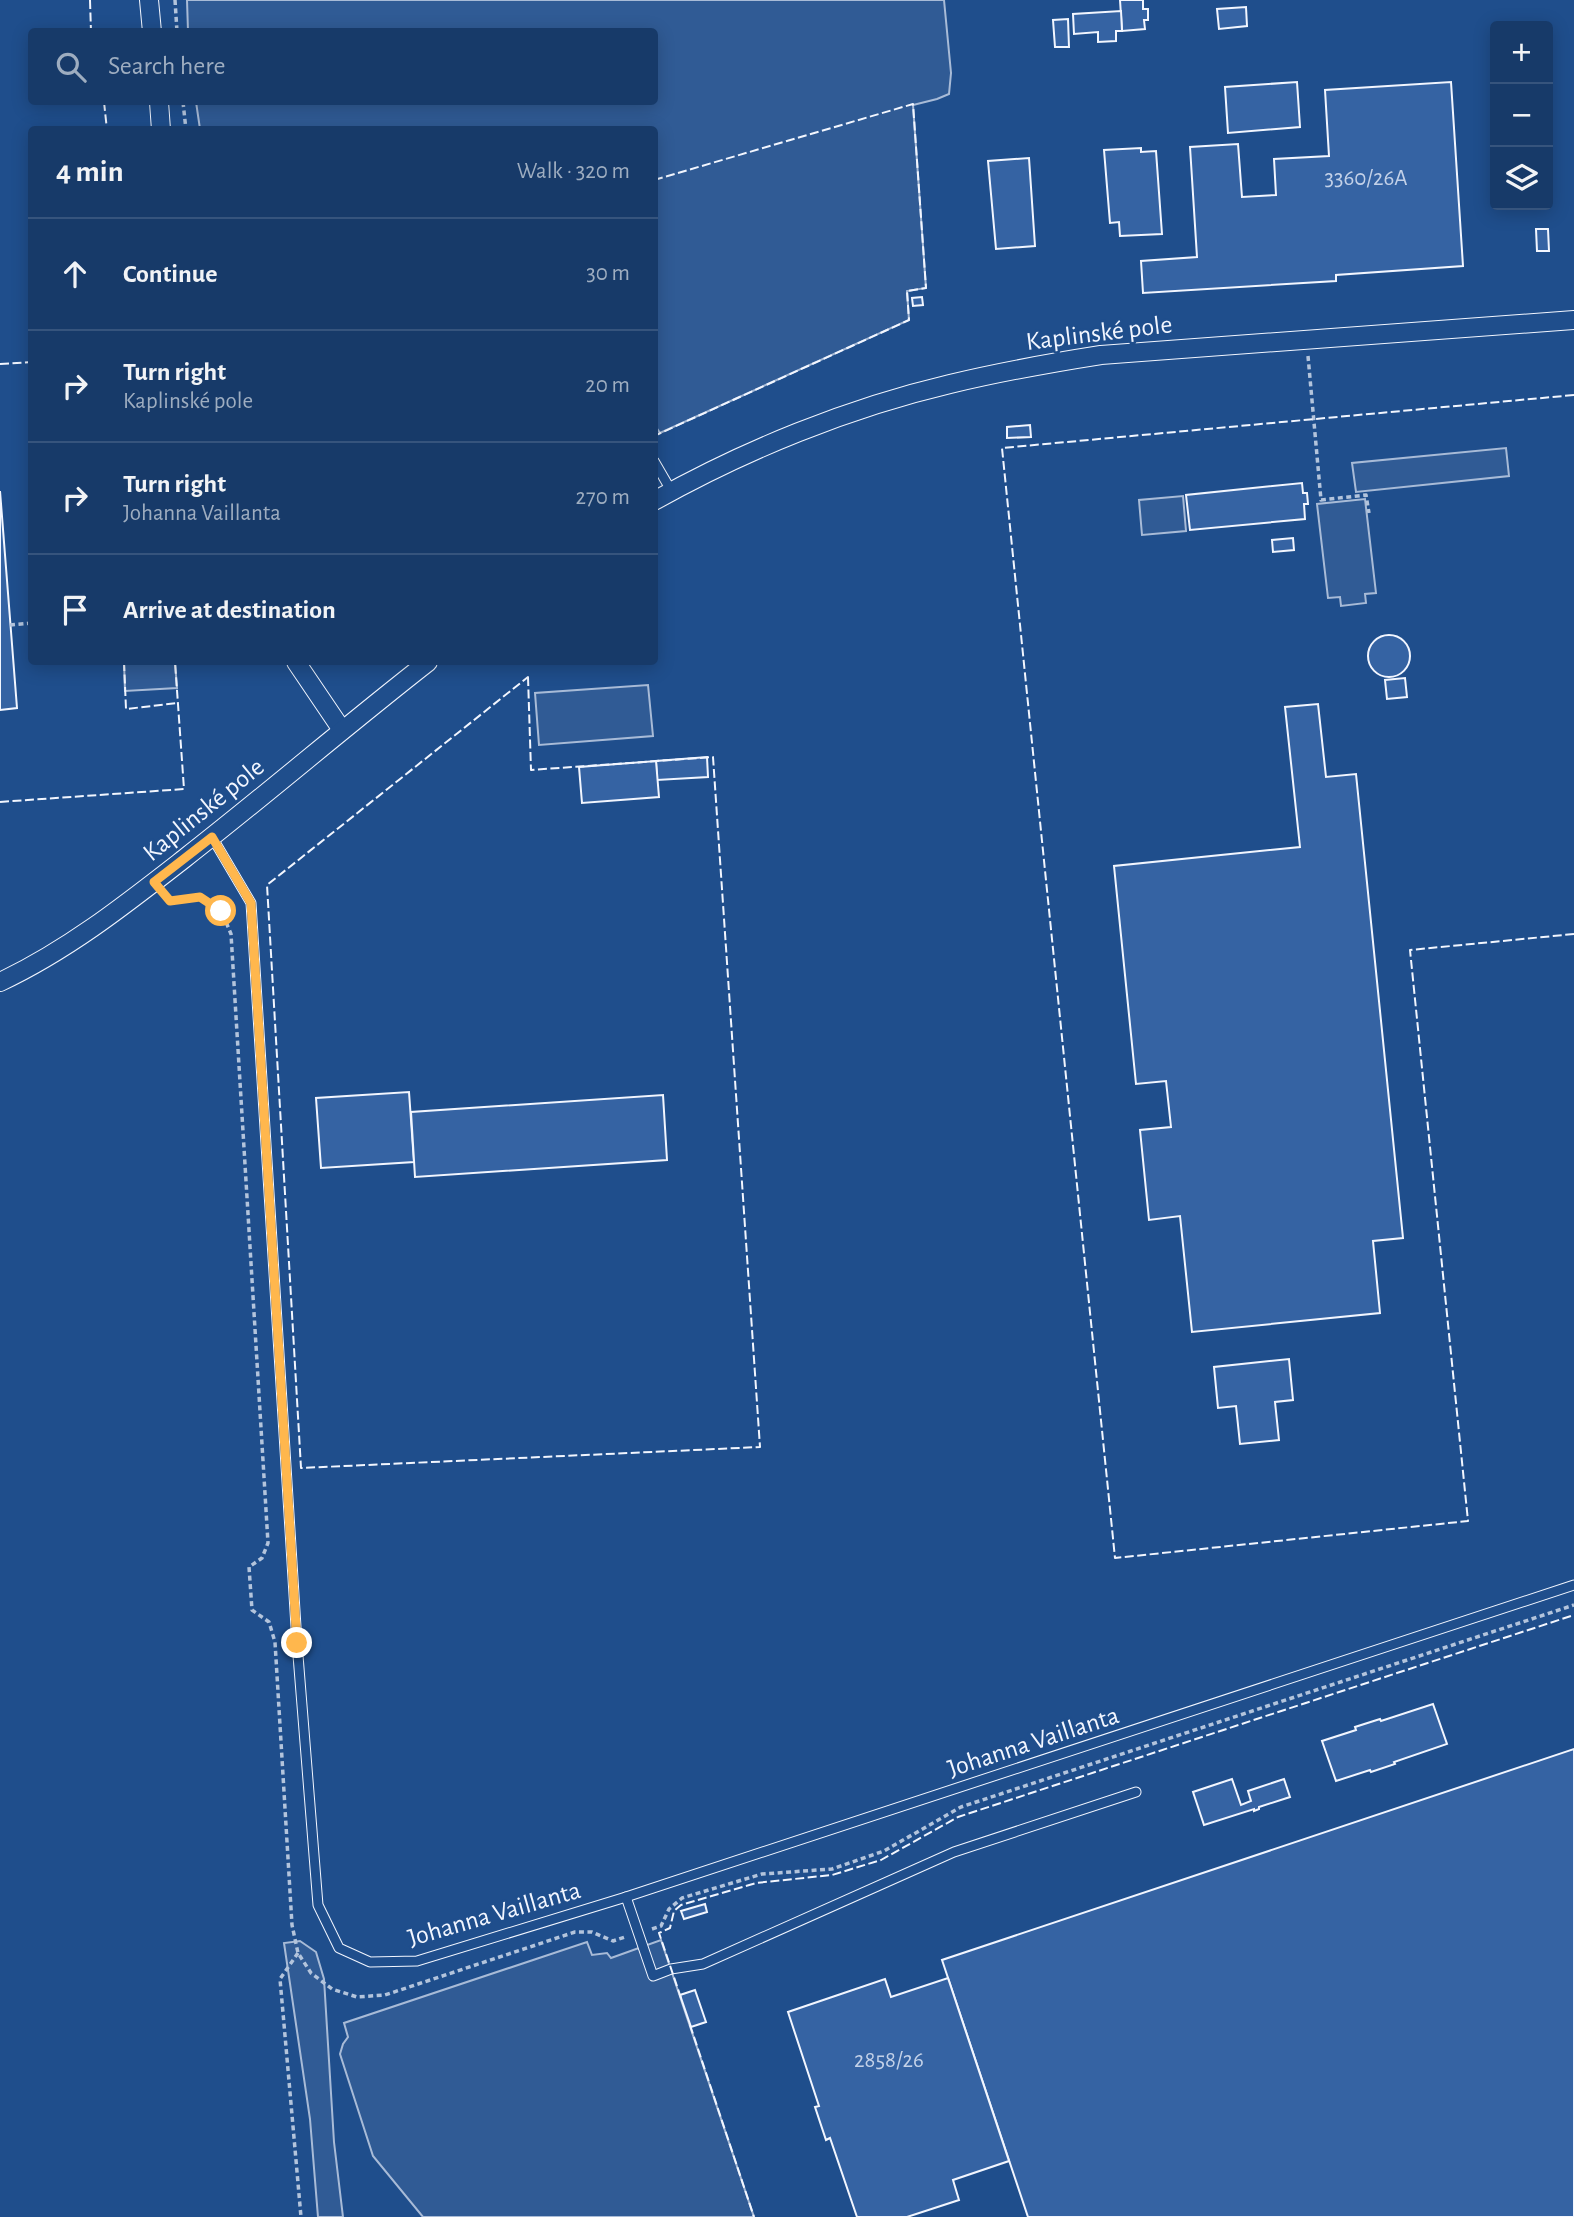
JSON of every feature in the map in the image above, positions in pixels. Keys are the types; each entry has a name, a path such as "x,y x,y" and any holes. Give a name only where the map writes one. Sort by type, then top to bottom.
{"street":[{"path":"149,0 152,28"},
{"path":"159,105 161,126"},
{"name":"Kaplinské pole","path":"658,499 774,443 822,424 947,384 1029,366 1101,355 1574,320"},
{"path":"298,665 342,730"},
{"name":"Kaplinské pole","path":"0,982 97,926 212,837 424,665"}],"lane":[{"path":"658,468 672,492"},
{"name":"Johanna Vaillanta","path":"212,837 251,903 297,1643 318,1905 339,1948 370,1962 417,1961 626,1897 1574,1585"},
{"path":"626,1897 653,1976 671,1969 703,1964 954,1852 1136,1792"}],"path":[{"path":"175,0 177,28"},
{"path":"183,105 186,126"},
{"path":"1306,339 1321,500 1366,495 1369,513"},
{"path":"10,625 28,623"},
{"path":"154,882 170,901 200,897 221,911 230,934 268,1543 262,1558 249,1567 252,1610 269,1622 275,1643 292,1925 298,1953 311,1973 332,1989 357,1997 385,1995 575,1932 592,1932 613,1941 661,1926 669,1909 682,1898 762,1874 832,1869 884,1851 961,1807 1574,1605"},
{"path":"298,1953 280,1979 301,2217"}],"shaded area":[{"path":"187,0 944,0 951,73 949,94 913,105 926,288 907,291 909,320 660,433 658,126 200,126 196,105 658,105 658,28 188,28"},
{"path":"1506,448 1509,476 1356,492 1352,463"},
{"path":"1183,496 1186,531 1142,535 1139,500"},
{"path":"1365,499 1376,593 1365,594 1366,603 1341,606 1340,597 1328,598 1317,504"},
{"path":"124,665 175,665 177,688 125,691"},
{"path":"648,685 653,736 539,745 535,693"},
{"path":"661,1940 754,2217 423,2217 373,2156 340,2054 348,2037 344,2023 587,1942 592,1955 607,1953 611,1958"},
{"path":"300,1941 316,1952 324,1979 334,2142 343,2217 318,2217 310,2119 284,1943"}],"building":[{"path":"1120,0 1143,0 1143,9 1148,9 1148,20 1144,20 1145,29 1122,31"},
{"path":"1246,7 1247,26 1219,29 1217,9"},
{"path":"1121,11 1122,31 1116,31 1116,41 1098,42 1098,32 1074,34 1073,14"},
{"path":"1068,19 1069,47 1055,47 1053,20"},
{"path":"1297,82 1300,127 1228,133 1225,87"},
{"path":"1451,82 1463,266 1336,275 1336,281 1143,293 1141,261 1197,257 1190,147 1238,144 1242,197 1276,195 1274,159 1329,156 1325,90"},
{"path":"1141,148 1141,152 1156,151 1162,234 1120,236 1119,222 1110,223 1104,150"},
{"path":"1029,158 1035,246 996,249 988,161"},
{"path":"1536,229 1548,229 1549,251 1537,251"},
{"path":"922,297 923,305 913,306 912,298"},
{"path":"1030,425 1031,437 1007,438 1007,427"},
{"path":"1302,483 1308,504 1304,504 1305,519 1190,530 1186,495"},
{"path":"0,491 17,708 0,710"},
{"path":"1293,538 1294,550 1273,552 1272,540"},
{"path":"1389,635 1404,641 1410,656 1404,671 1389,677 1374,671 1368,656 1374,641"},
{"path":"1405,678 1407,697 1387,699 1385,680"},
{"path":"1318,704 1326,777 1356,774 1403,1238 1373,1241 1380,1313 1192,1332 1180,1216 1149,1220 1140,1130 1171,1127 1166,1081 1136,1084 1114,866 1300,847 1285,707"},
{"path":"707,757 708,777 657,780 656,761"},
{"path":"656,761 659,797 582,803 579,767"},
{"path":"409,1092 414,1162 321,1168 316,1098"},
{"path":"663,1095 667,1160 415,1177 411,1112"},
{"path":"1289,1359 1293,1400 1275,1402 1279,1440 1240,1444 1236,1406 1218,1408 1214,1367"},
{"path":"1433,1704 1447,1744 1371,1772 1370,1770 1336,1781 1322,1741 1356,1730 1355,1727"},
{"path":"1574,1749 1574,2217 1028,2217 942,1960"},
{"path":"1232,1779 1241,1805 1251,1801 1248,1791 1284,1779 1290,1797 1254,1811 1204,1825 1193,1792"},
{"path":"705,1904 707,1912 684,1919 681,1911"},
{"path":"948,1978 1009,2161 953,2180 959,2200 907,2217 857,2217 830,2138 826,2140 815,2107 819,2106 788,2012 885,1979 891,1997"},
{"path":"695,1990 706,2022 691,2027 680,1995"}],"fence":[{"path":"90,0 91,28"},
{"path":"658,179 913,104 926,288 907,291 909,320 658,434"},
{"path":"104,105 107,126"},
{"path":"0,364 28,362"},
{"path":"1574,395 1002,448 1115,1558 1468,1521 1410,950 1574,934"},
{"path":"124,665 126,709 178,703"},
{"path":"0,802 184,789 175,665"},
{"path":"528,677 531,770 713,757 760,1447 301,1468 267,885 528,677"},
{"path":"681,1998 659,1933 670,1928 674,1911 681,1905 756,1883 832,1875 881,1860 958,1817 1574,1615"},
{"path":"690,2025 754,2217"}],"route":[{"path":"221,911 200,897 170,901 154,882 212,837 251,903 297,1643"}]}
